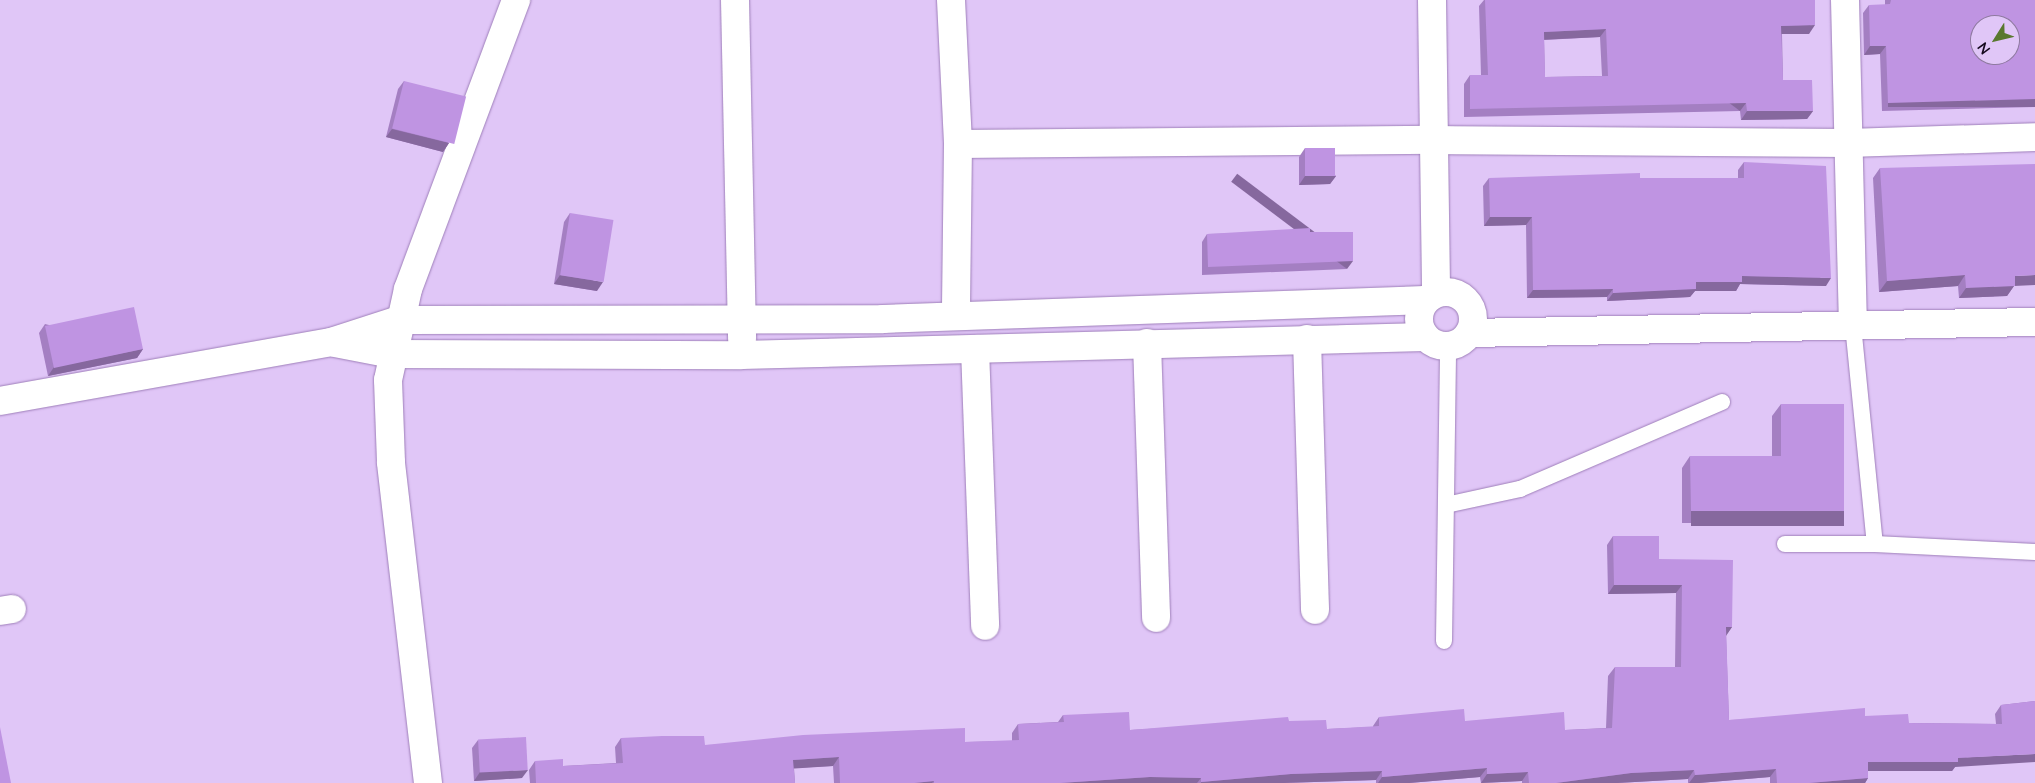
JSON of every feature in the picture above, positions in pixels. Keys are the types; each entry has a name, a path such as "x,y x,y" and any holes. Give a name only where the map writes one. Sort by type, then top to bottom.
{"street":[{"path":"428,783 392,462 388,408 392,354 399,320 516,0"},
{"path":"735,0 743,321 741,355"},
{"path":"951,0 958,144 956,316"},
{"path":"1432,0 1435,140 1430,297 1418,318 1448,339"},
{"path":"1845,0 1853,325"},
{"path":"958,144 1435,140 1848,143 2035,137"},
{"path":"0,401 331,342 399,320 505,322 743,321 956,316 1430,297 1453,292 1467,302 1473,317 1448,339"},
{"path":"1209,342 1211,306"},
{"path":"504,354 505,322"},
{"path":"331,342 392,354 741,355 1307,339 1448,339 1853,325 2035,322"},
{"path":"1307,339 1315,610"},
{"path":"1148,343 1156,618"},
{"path":"975,349 985,626"}],"lane":[{"path":"1853,325 1875,544"},
{"path":"1444,641 1448,339"},
{"path":"1446,505 1520,489 1722,402"},
{"path":"1785,544 1875,544 2035,552"}],"building":[{"path":"1485,0 1815,0 1815,25 1781,26 1783,80 1812,80 1813,111 1747,111 1746,103 1470,109 1470,75 1488,75","holes":["1606,29 1608,76 1545,77 1544,32"]},
{"path":"1891,0 2035,0 2035,99 1888,103 1886,46 1870,46 1869,5 1890,4"},
{"path":"404,81 466,96 454,144 392,129"},
{"path":"1305,148 1335,148 1335,176 1305,176"},
{"path":"1744,162 1826,166 1831,278 1742,276 1742,282 1696,282 1696,289 1613,293 1613,289 1533,290 1532,217 1490,217 1489,178 1640,173 1640,178 1744,178"},
{"path":"2035,164 2035,275 2015,276 2015,286 1966,288 1965,275 1887,281 1880,168"},
{"path":"570,213 613,220 604,282 560,275"},
{"path":"1310,228 1310,232 1353,232 1353,261 1208,267 1207,234"},
{"path":"134,307 143,349 54,368 45,326"},
{"path":"1781,404 1844,404 1844,511 1691,511 1690,456 1781,456"},
{"path":"1613,536 1659,536 1659,559 1733,560 1732,627 1726,627 1729,720 1865,708 1865,716 1908,714 1909,723 2002,724 2001,705 2035,701 2035,754 1958,758 1958,762 1868,762 1868,778 1809,783 1777,783 1776,769 1695,775 1694,770 1631,773 1556,783 1529,783 1528,772 1487,774 1487,768 1382,777 1382,771 1291,774 1201,782 1201,778 1150,777 1060,783 934,783 934,781 914,783 840,783 839,757 793,760 795,783 536,783 535,761 563,759 563,766 623,763 621,738 704,736 705,745 803,735 965,728 965,742 1019,740 1018,724 1064,722 1063,715 1129,712 1130,730 1288,717 1289,721 1326,720 1327,729 1379,726 1379,717 1464,709 1465,721 1564,712 1565,730 1612,728 1615,667 1681,667 1682,585 1614,585"},
{"path":"0,727 11,783 0,783"},
{"path":"526,737 528,770 480,772 478,740"}]}
